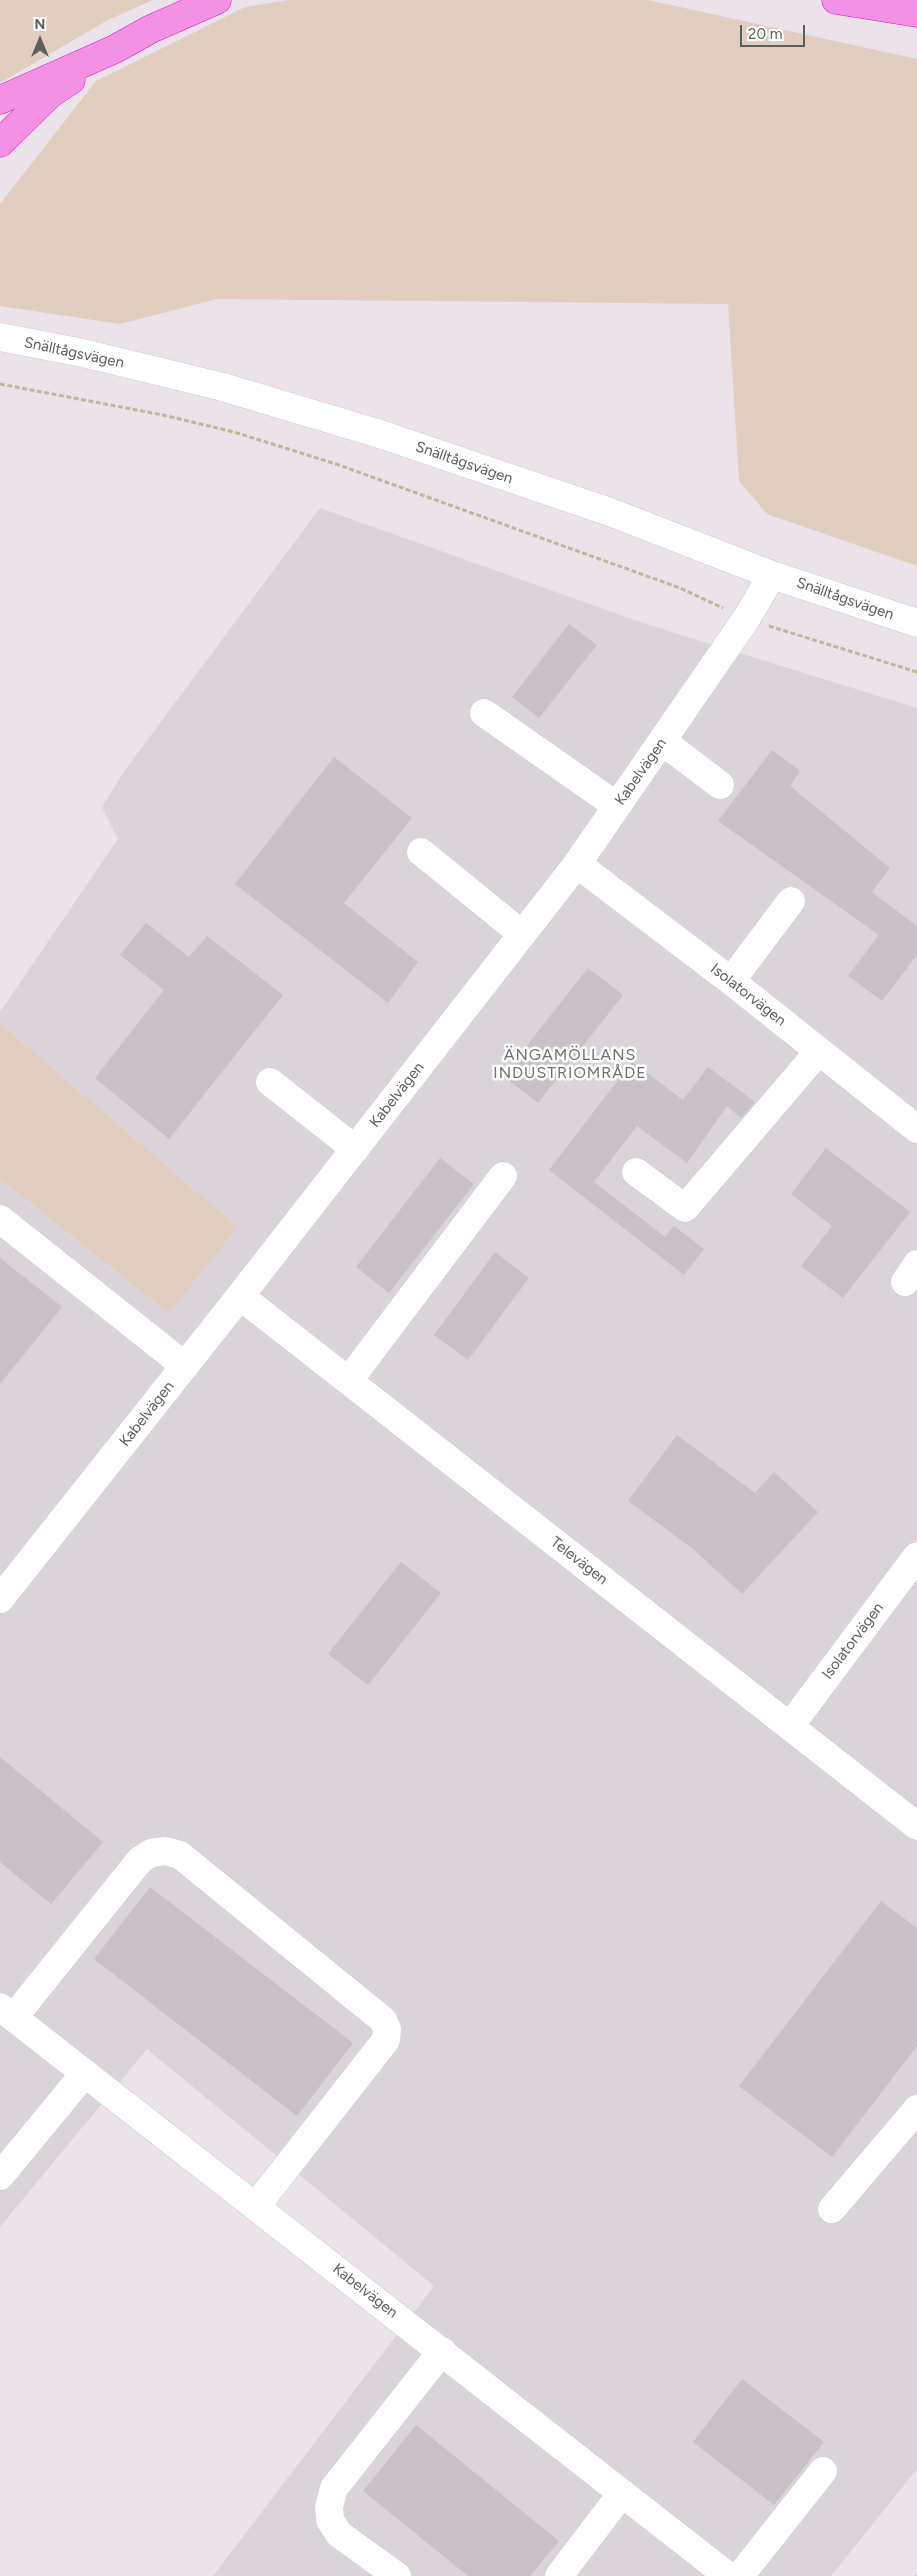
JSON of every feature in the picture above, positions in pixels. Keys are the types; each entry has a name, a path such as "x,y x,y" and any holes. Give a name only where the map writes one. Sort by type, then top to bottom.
{"highway":[{"path":"0,100 115,49 158,26 217,0"},
{"path":"836,0 917,13"},
{"path":"892,0 917,7"},
{"path":"0,143 50,94 115,49"}],"street":[{"name":"Snälltågsvägen","path":"0,337 83,353 223,387 380,434 610,512 772,575 917,624"},
{"name":"Kabelvägen","path":"0,1599 240,1296 577,864 746,619 772,575"},
{"path":"484,713 617,806"},
{"path":"662,740 720,786"},
{"path":"420,852 522,934"},
{"name":"Isolatorvägen","path":"577,864 731,981 917,1128"},
{"path":"731,981 791,902"},
{"path":"636,1172 685,1208 819,1051"},
{"path":"270,1082 355,1149"},
{"path":"349,1380 503,1176"},
{"path":"0,1219 185,1366"},
{"name":"Televägen","path":"240,1296 917,1826"},
{"name":"Isolatorvägen","path":"790,1726 917,1556"},
{"path":"7,2012 140,1860 151,1853 166,1851 180,1855 383,2020 386,2029 386,2040 256,2206"},
{"name":"Kabelvägen","path":"7,2012 728,2576"},
{"path":"0,2176 86,2073"},
{"path":"832,2209 917,2109"},
{"path":"397,2576 339,2534 330,2520 329,2506 334,2488 442,2351"},
{"path":"740,2576 823,2471"},
{"path":"559,2576 622,2492"}],"path":[{"path":"0,384 189,421 234,432 327,461 680,588 746,619 917,672"}],"shaded area":[{"path":"0,0 153,0 108,20 0,83"},
{"path":"288,0 648,0 917,59 917,566 767,514 739,481 728,304 217,299 120,324 0,306 0,204 96,81 245,7"},
{"path":"320,508 646,624 917,708 917,2469 831,2576 213,2576 434,2286 147,2049 0,2227 0,1179 169,1314 238,1227 0,1023 0,1012 118,839 102,807 125,770"},
{"path":"0,1023 238,1227 169,1314 0,1179"}],"building":[{"path":"569,624 597,645 539,718 512,697"},
{"path":"772,750 800,771 790,786 890,868 872,892 917,926 917,955 882,1001 848,976 879,935 718,821"},
{"path":"334,757 412,818 344,903 418,962 388,1003 235,884"},
{"path":"146,923 189,957 207,936 283,995 169,1139 95,1078 164,990 120,955"},
{"path":"588,968 623,995 538,1103 503,1076"},
{"path":"632,1062 683,1100 708,1067 755,1102 741,1118 727,1106 687,1163 637,1126 594,1182 665,1237 674,1226 704,1249 684,1275 549,1170"},
{"path":"826,1148 910,1212 843,1298 801,1266 832,1226 791,1194"},
{"path":"440,1158 474,1184 389,1293 356,1267"},
{"path":"495,1252 529,1278 468,1360 434,1335"},
{"path":"0,1258 62,1307 0,1384"},
{"path":"677,1435 755,1493 774,1472 818,1512 742,1594 693,1549 628,1501"},
{"path":"401,1562 441,1593 368,1685 328,1654"},
{"path":"0,1757 103,1842 51,1904 0,1862"},
{"path":"150,1887 353,2043 297,2116 94,1959"},
{"path":"881,1901 917,1928 917,2046 832,2157 739,2086"},
{"path":"742,2379 824,2442 774,2505 693,2442"},
{"path":"416,2425 559,2541 530,2576 468,2576 363,2491"}],"district":[{"name":"ÄNGAMÖLLANS INDUSTRIOMRÅDE","path":"570,1064"}]}
